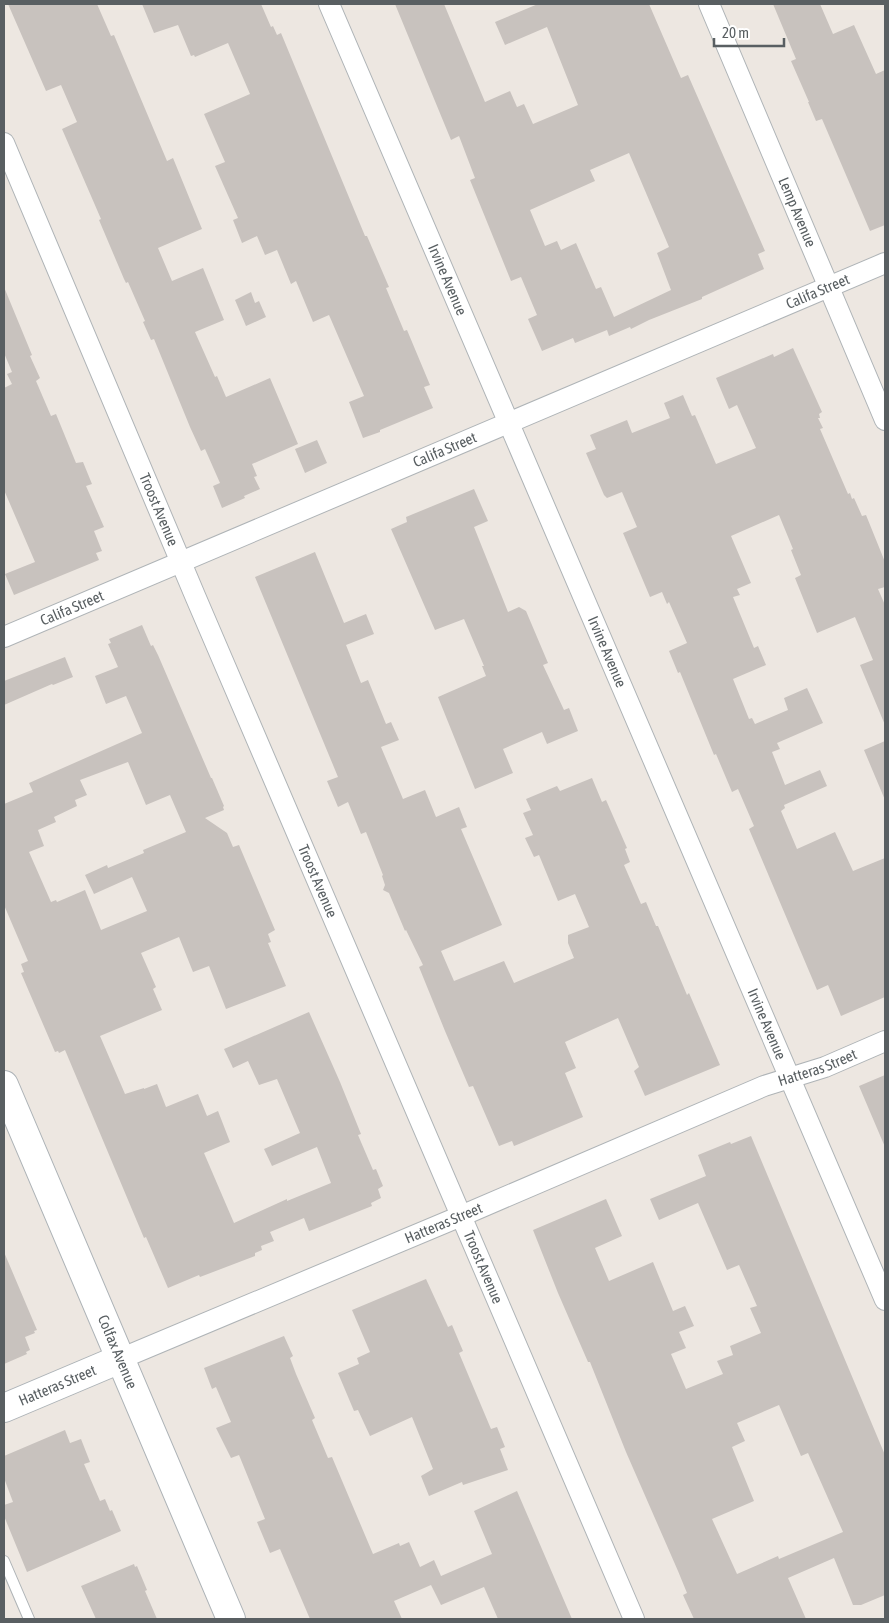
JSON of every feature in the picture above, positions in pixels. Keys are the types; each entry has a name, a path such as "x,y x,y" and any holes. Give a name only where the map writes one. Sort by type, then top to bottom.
{"main road":[{"name":"Colfax Avenue","path":"4,1085 231,1619"},
{"name":"Hatteras Street","path":"4,1408 120,1359"}],"street":[{"name":"Irvine Avenue","path":"329,4 885,1300"},
{"name":"Lemp Avenue","path":"709,4 885,420"},
{"name":"Troost Avenue","path":"4,143 180,562 634,1619"},
{"name":"Califa Street","path":"4,637 885,263"},
{"name":"Hatteras Street","path":"120,1359 755,1090 825,1067 885,1041"}],"lane":[{"path":"4,1561 29,1619"}],"building":[{"path":"8,4 97,4 111,36 114,35 167,161 173,158 202,229 158,248 172,281 203,268 224,320 195,332 215,377 217,376 226,397 270,378 298,444 252,464 257,476 254,477 260,489 244,496 245,498 222,508 213,486 220,483 205,449 201,451 154,339 151,340 143,322 145,321 128,282 126,283 124,279 99,220 101,219 62,129 77,122 61,85 46,91"},
{"path":"142,4 261,4 271,27 273,26 277,35 281,33 365,236 367,236 389,287 386,288 404,331 407,330 430,385 424,387 433,408 363,438 349,402 364,396 329,315 313,322 296,281 291,284 277,250 265,255 257,236 242,243 233,220 238,218 215,166 225,162 204,114 250,94 228,43 195,57 194,55 191,56 178,25 154,33"},
{"path":"395,4 444,4 485,102 510,91 517,107 524,104 533,124 578,105 547,27 505,45 495,22 538,4 649,4 681,78 688,75 765,251 758,254 764,269 702,297 702,299 631,329 630,327 609,336 607,330 575,343 573,338 542,351 528,319 537,315 521,277 511,281 470,180 475,178 459,136 451,140","holes":["629,153 669,247 657,253 671,290 614,317 601,287 596,289 576,243 561,250 557,241 545,246 530,210 595,181 590,170"]},
{"path":"773,4 820,4 833,34 854,25 876,74 885,70 885,225 870,231 822,119 816,121 791,61 796,59"},
{"path":"4,287 40,378 36,381 51,416 56,414 76,463 83,462 92,484 86,486 104,527 94,531 102,551 96,553 99,560 14,595 5,574 35,562 4,490 4,388 12,384 7,374 12,372 4,353"},
{"path":"251,292 255,303 259,301 266,317 246,326 235,300"},
{"path":"793,348 822,412 819,414 820,418 818,418 823,428 820,429 848,494 850,493 852,499 854,498 862,516 866,515 885,562 885,587 878,589 885,605 885,725 860,665 873,660 855,617 817,633 795,578 801,575 779,515 731,536 751,583 737,589 740,595 733,597 754,648 758,646 766,665 733,679 749,719 752,718 755,724 788,710 784,698 807,688 823,723 777,743 780,749 772,752 785,785 820,770 827,786 784,805 785,808 781,811 797,849 835,832 853,871 885,858 885,997 841,1016 828,985 817,990 749,829 754,826 738,789 732,792 716,754 714,755 680,672 678,673 669,651 687,643 669,602 667,604 662,592 650,597 623,533 637,527 622,492 607,498 604,495 586,453 596,449 590,435 627,420 632,433 670,418 664,403 683,395 692,416 695,415 716,464 756,448 737,405 729,409 716,378 773,354 774,357"},
{"path":"317,440 327,463 305,473 295,449"},
{"path":"474,489 488,521 474,527 508,612 519,607 526,611 548,663 543,665 564,710 569,708 578,731 547,744 542,732 503,749 513,773 475,789 438,697 486,676 482,666 484,666 464,619 435,630 391,529 407,522 406,517"},
{"path":"315,552 344,623 366,614 374,634 346,645 361,683 368,680 386,724 391,722 399,740 381,747 403,799 425,790 436,817 459,807 467,827 461,829 502,925 441,951 454,981 504,961 514,983 574,958 568,943 568,935 589,927 575,894 558,901 539,855 534,857 525,838 533,835 523,813 531,810 526,799 557,786 560,791 592,778 602,802 606,800 627,848 625,849 630,862 624,865 641,904 646,902 656,926 658,926 687,995 689,993 720,1065 645,1096 634,1071 639,1067 618,1018 565,1042 576,1068 565,1073 583,1117 514,1146 512,1141 499,1146 473,1086 469,1087 445,1031 419,967 423,965 405,931 389,893 383,890 385,885 383,875 366,832 361,834 348,802 338,807 327,781 338,777 255,577"},
{"path":"142,625 151,646 153,645 224,806 224,810 205,818 227,833 233,847 239,845 275,930 268,934 271,942 268,943 286,986 226,1009 209,966 193,972 179,937 141,953 156,987 153,989 162,1010 100,1036 125,1094 157,1084 166,1107 198,1094 207,1116 218,1111 230,1142 204,1153 234,1223 287,1199 287,1201 331,1183 317,1147 272,1166 264,1149 300,1133 277,1079 259,1085 248,1061 233,1068 224,1049 309,1012 361,1134 358,1135 373,1170 376,1169 383,1186 378,1189 381,1198 371,1203 372,1206 309,1231 304,1218 270,1232 274,1241 261,1246 262,1250 255,1253 255,1256 168,1288 146,1237 144,1238 65,1050 59,1053 58,1051 55,1052 21,973 24,972 21,964 28,961 4,905 4,804 33,792 29,783 142,733 126,696 106,704 95,676 118,667 108,644 111,643 109,639","holes":["128,762 146,805 170,795 186,832 143,850 144,853 108,868 107,865 85,875 94,894 132,877 147,911 101,930 85,890 57,902 56,900 51,902 29,852 44,846 38,830 56,822 54,817 77,806 75,800 87,795 80,780"]},
{"path":"65,657 73,677 4,705 4,681"},
{"path":"885,741 885,800 864,750"},
{"path":"885,1075 885,1147 859,1086"},
{"path":"751,1136 885,1455 885,1595 861,1605 853,1605 834,1558 788,1578 806,1619 694,1619 683,1595 687,1593 678,1571 626,1452 590,1362 588,1362 558,1293 533,1230 606,1199 622,1236 595,1248 609,1281 653,1262 673,1311 685,1306 694,1326 679,1332 686,1348 671,1354 686,1389 723,1374 717,1361 733,1355 730,1346 761,1333 750,1308 757,1306 739,1265 727,1270 698,1203 659,1220 650,1199 706,1176 698,1155 730,1142 731,1144","holes":["779,1405 801,1456 808,1453 843,1532 779,1559 778,1556 737,1574 712,1519 754,1501 732,1447 745,1441 737,1423"]},
{"path":"4,1252 37,1330 34,1331 35,1333 25,1337 30,1350 26,1352 27,1354 4,1364"},
{"path":"426,1279 448,1327 452,1325 463,1351 459,1353 491,1429 497,1427 505,1447 500,1449 508,1470 463,1485 462,1482 429,1496 421,1476 433,1469 412,1417 370,1436 358,1410 354,1411 338,1373 359,1364 357,1358 370,1352 352,1310"},
{"path":"284,1336 293,1356 290,1358 296,1374 315,1418 312,1420 328,1458 332,1457 373,1554 399,1543 400,1546 409,1542 420,1567 434,1560 441,1576 492,1554 474,1511 517,1491 572,1619 498,1619 484,1587 441,1605 431,1585 394,1601 402,1619 310,1619 280,1549 270,1553 257,1522 265,1519 239,1455 231,1458 216,1428 231,1422 216,1387 212,1389 204,1368"},
{"path":"65,1430 70,1443 81,1439 90,1462 84,1464 100,1501 105,1499 121,1531 27,1572 4,1516 4,1505 13,1502 4,1478 4,1456"},
{"path":"134,1564 135,1567 137,1566 157,1619 96,1619 81,1586"}]}
